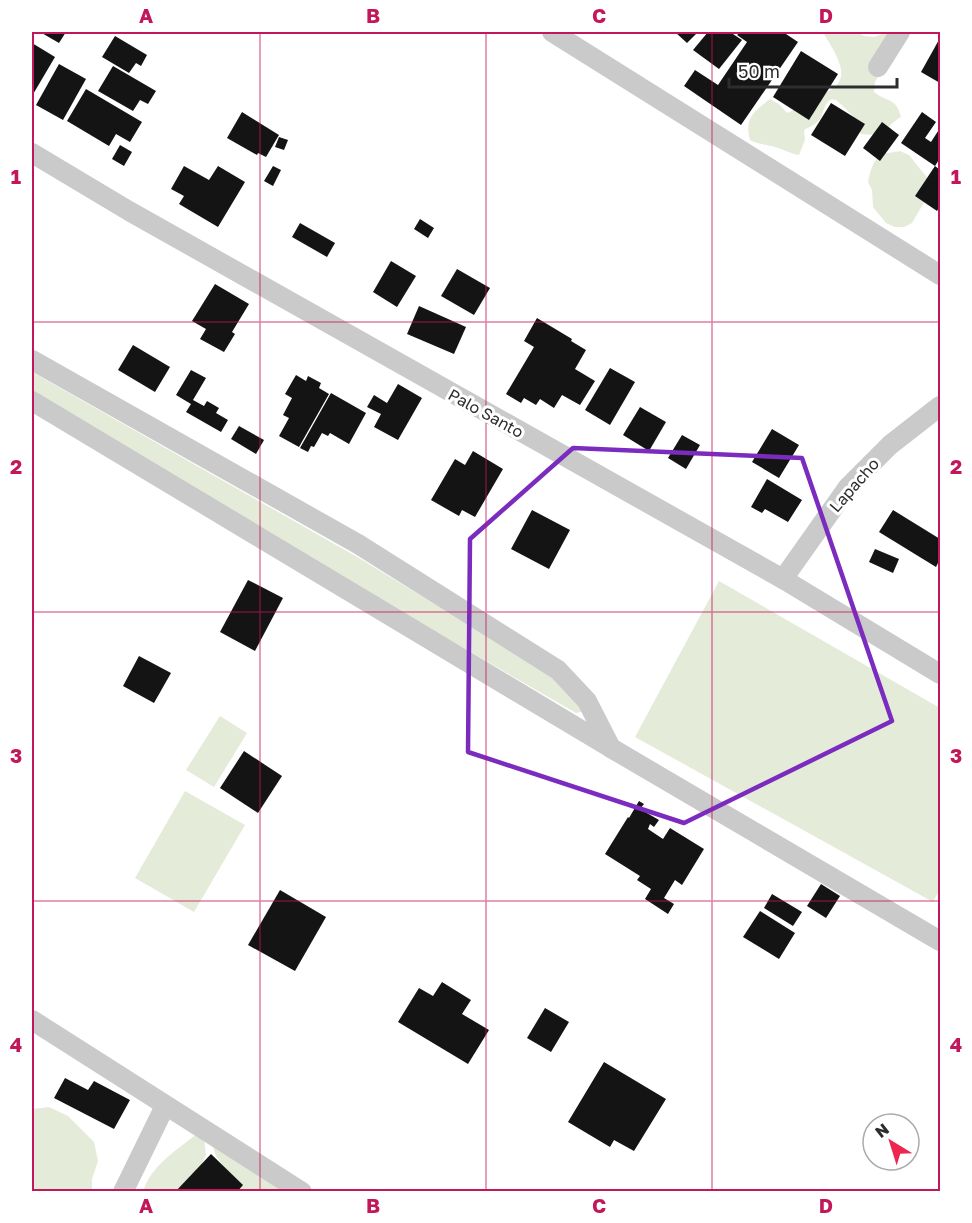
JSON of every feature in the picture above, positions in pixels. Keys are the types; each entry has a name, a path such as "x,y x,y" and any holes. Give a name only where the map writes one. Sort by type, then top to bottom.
{"street":[{"path":"552,32 940,274"},
{"path":"878,67 900,32"},
{"name":"Palo Santo","path":"32,153 139,216 783,579 940,674"},
{"path":"32,360 358,544 558,670 586,701 611,748"},
{"path":"32,401 611,748 940,941"},
{"name":"Lapacho","path":"783,579 848,486 890,445 940,406"},
{"path":"32,1020 302,1191"},
{"path":"123,1191 165,1106"}],"highlighted area":[{"path":"573,448 802,458 892,721 684,823 468,752 470,539"}],"green space":[{"path":"823,32 856,32 874,37 894,32 890,56 875,82 874,92 894,103 901,117 880,133 861,134 856,127 854,117 832,99 827,103 819,121 804,130 805,140 799,155 750,140 749,121 755,112 770,99 787,113 810,98 836,86 840,80 840,66"},
{"path":"900,151 909,155 929,180 932,189 912,223 904,227 895,227 886,223 873,207 872,190 868,182 875,160 883,154"},
{"path":"32,372 359,558 543,670 553,677 581,708 581,712 576,713 32,396"},
{"path":"719,581 940,708 940,889 933,902 635,737"},
{"path":"220,716 247,733 214,787 186,770"},
{"path":"185,791 245,825 194,912 135,878"},
{"path":"49,1107 68,1116 94,1142 98,1161 92,1179 92,1191 32,1191 32,1109"},
{"path":"194,1136 204,1137 206,1155 181,1191 143,1192 146,1183 157,1168"},
{"path":"213,1147 287,1191 238,1191 216,1156"}],"building":[{"path":"40,32 66,32 59,43"},
{"path":"675,32 696,32 697,33 687,43"},
{"path":"708,32 730,32 742,40 719,69 693,50"},
{"path":"740,32 783,32 798,42 741,125 684,86 695,70 718,85 747,42 737,35"},
{"path":"115,36 147,55 141,66 136,63 129,73 102,57"},
{"path":"940,38 940,83 921,72"},
{"path":"32,43 55,57 32,96"},
{"path":"801,51 838,74 809,120 773,97"},
{"path":"59,64 86,79 63,120 36,105"},
{"path":"113,66 156,91 148,104 140,100 133,111 98,91"},
{"path":"86,89 142,122 130,142 116,134 109,146 67,121"},
{"path":"831,103 865,124 845,156 811,135"},
{"path":"242,112 279,135 266,157 258,153 257,155 227,138"},
{"path":"922,112 936,122 925,138 931,142 940,128 940,158 935,166 901,143"},
{"path":"882,122 899,135 880,161 863,148"},
{"path":"279,137 288,140 284,150 275,147"},
{"path":"120,145 132,152 124,166 112,159"},
{"path":"184,166 209,180 218,166 245,182 218,227 179,204 184,196 171,189"},
{"path":"273,166 281,170 273,186 264,181"},
{"path":"935,166 940,170 940,206 937,211 915,196"},
{"path":"420,219 434,228 428,238 414,229"},
{"path":"300,223 335,243 327,257 292,237"},
{"path":"391,261 416,276 397,307 373,292"},
{"path":"457,269 490,288 474,315 441,296"},
{"path":"215,284 249,304 232,332 235,334 224,352 200,339 206,329 192,321"},
{"path":"419,306 466,327 454,354 407,334"},
{"path":"537,318 586,350 575,369 595,381 580,405 562,395 554,408 540,399 536,405 524,398 521,403 506,394 534,347 524,341"},
{"path":"133,345 170,367 155,392 118,370"},
{"path":"610,368 635,382 610,425 585,410"},
{"path":"191,370 206,378 193,400 204,406 207,401 219,408 216,413 228,420 221,432 186,412 191,404 176,395"},
{"path":"296,375 306,381 308,376 321,383 319,388 329,394 299,447 279,436 289,418 283,415 292,398 285,394"},
{"path":"398,384 422,398 398,440 374,427 381,414 367,407 374,395 387,403"},
{"path":"331,393 366,413 349,444 330,433 328,436 322,433 314,447 311,446 308,452 300,448"},
{"path":"640,407 666,422 649,451 623,435"},
{"path":"239,426 264,440 256,454 231,439"},
{"path":"772,429 799,445 779,478 752,462"},
{"path":"682,435 700,445 686,469 668,458"},
{"path":"473,451 503,469 475,517 462,510 459,516 431,500 455,459 465,465"},
{"path":"767,479 802,500 788,522 765,509 762,513 751,507"},
{"path":"532,510 570,530 549,569 511,549"},
{"path":"893,510 940,539 940,559 936,567 879,532"},
{"path":"875,549 899,559 893,573 869,562"},
{"path":"248,580 283,598 255,651 220,632"},
{"path":"139,656 171,673 154,703 123,686"},
{"path":"244,751 282,776 258,813 220,788"},
{"path":"639,801 644,804 640,809 659,820 654,827 650,824 648,829 663,839 670,828 704,849 682,885 675,880 664,898 674,904 668,914 645,899 651,889 637,880 640,876 605,854"},
{"path":"821,884 840,896 826,918 807,906"},
{"path":"280,890 326,917 295,971 248,945"},
{"path":"772,894 802,912 793,926 764,908"},
{"path":"760,911 795,933 779,959 743,937"},
{"path":"442,982 471,1000 462,1014 489,1030 468,1064 398,1022 419,988 433,996"},
{"path":"545,1008 569,1022 551,1052 527,1038"},
{"path":"604,1062 666,1099 634,1151 614,1140 610,1147 568,1122"},
{"path":"65,1078 88,1090 94,1081 130,1100 114,1129 54,1098"},
{"path":"211,1154 243,1185 237,1192 175,1192"}]}
